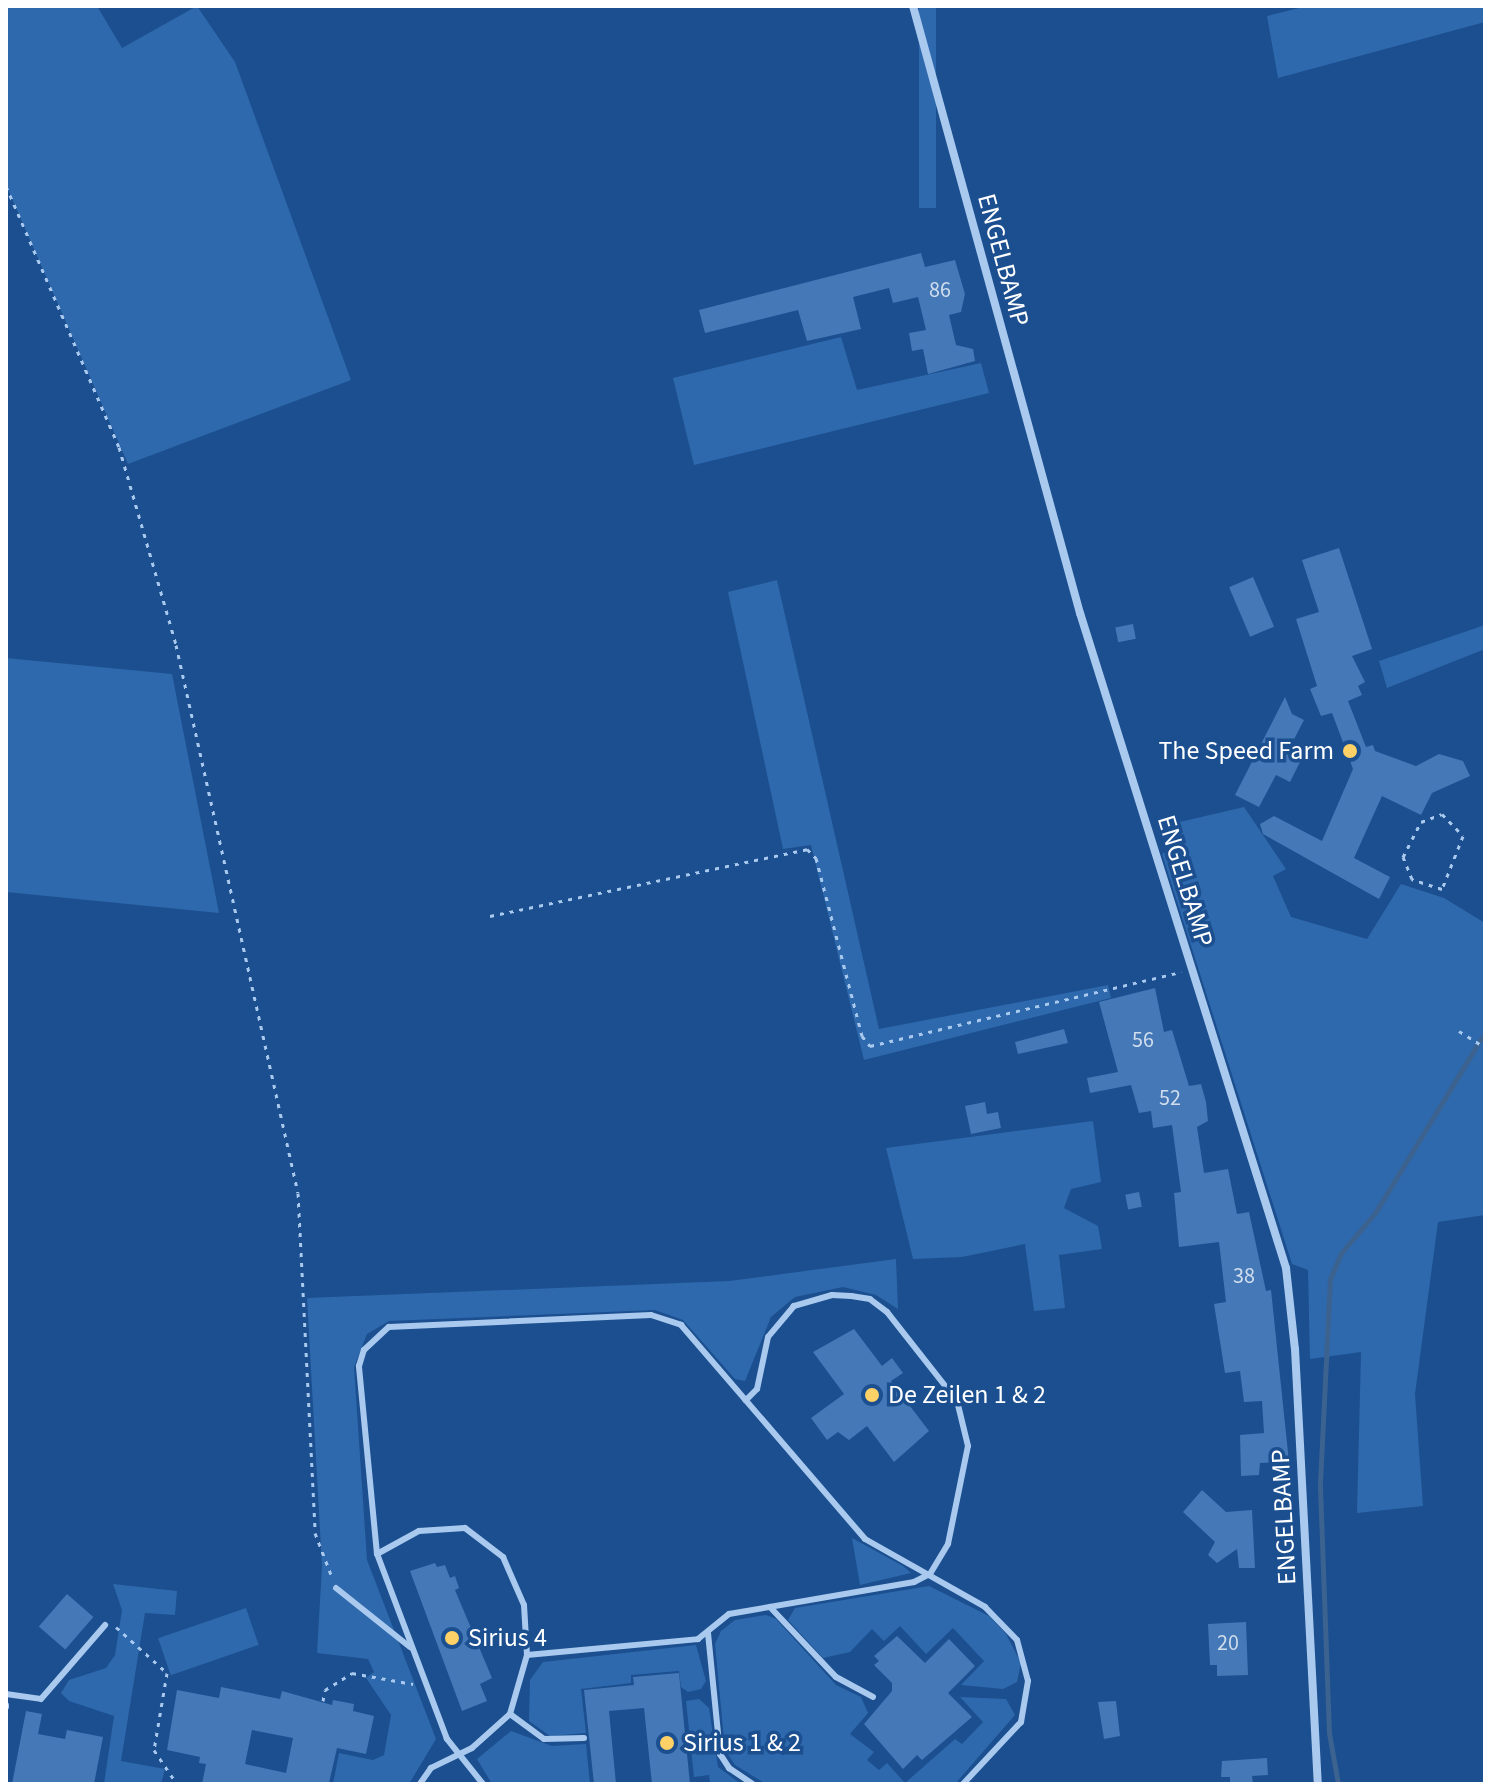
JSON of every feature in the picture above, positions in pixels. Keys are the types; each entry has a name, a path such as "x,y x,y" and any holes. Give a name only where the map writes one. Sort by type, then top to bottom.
{"street":[{"name":"ENGELBAMP","path":"913,6 1080,613 1286,1268 1295,1349 1318,1784"}],"lane":[{"path":"527,1655 698,1639 729,1614 914,1582 930,1574 948,1544 968,1446 957,1401 887,1312 870,1299 851,1296 832,1295 794,1306 768,1337 757,1389 746,1400"},
{"path":"483,1784 447,1739 377,1554 359,1366 374,1337 389,1327 669,1318 746,1400 865,1539 930,1574 1004,1622 1026,1660 1021,1722 963,1784"},
{"path":"377,1554 419,1531 442,1526 465,1528 484,1539 517,1578 527,1655 510,1714 460,1753 431,1768 420,1784"},
{"path":"336,1588 413,1649"},
{"path":"770,1607 836,1677 873,1697"},
{"path":"6,1694 41,1699 105,1625"},
{"path":"708,1633 720,1754 729,1768 753,1784"},
{"path":"510,1714 544,1739 584,1738"}],"path":[{"path":"6,186 119,447 176,645 298,1193 315,1533 336,1588"},
{"path":"1442,814 1463,836 1442,889 1412,879 1403,857 1421,822 1442,814"},
{"path":"490,916 807,849 816,858 862,1036 870,1046 1192,969"},
{"path":"1459,1031 1485,1047"},
{"path":"105,1625 108,1620 167,1673 154,1750 177,1784"},
{"path":"323,1701 325,1690 352,1673 428,1688"}],"shaded area":[{"path":"6,6 97,6 122,48 197,6 235,62 351,380 128,464 6,185"},
{"path":"919,6 936,6 936,208 919,208"},
{"path":"1307,6 1485,6 1485,22 1278,78 1267,16"},
{"path":"841,337 857,390 981,363 989,393 694,465 673,378"},
{"path":"777,580 879,1029 1108,985 1111,998 864,1060 811,845 783,849 728,592"},
{"path":"1485,625 1485,649 1387,688 1379,661"},
{"path":"6,658 172,674 219,913 6,892"},
{"path":"1244,807 1286,869 1273,876 1291,917 1367,939 1401,884 1444,898 1485,923 1485,1215 1438,1222 1415,1394 1423,1506 1357,1513 1361,1352 1310,1359 1308,1270 1292,1264 1162,854 1173,848 1167,825"},
{"path":"1093,1121 1101,1182 1071,1189 1064,1208 1098,1226 1102,1249 1059,1255 1065,1308 1034,1311 1025,1244 962,1257 913,1259 886,1148"},
{"path":"896,1259 898,1309 876,1295 843,1287 795,1297 771,1317 745,1381 735,1379 683,1320 655,1310 389,1321 367,1334 354,1367 367,1560 436,1739 409,1784 333,1784 339,1753 373,1760 384,1755 391,1715 366,1678 374,1672 368,1659 317,1653 322,1566 307,1298 729,1281"},
{"path":"852,1538 903,1566 911,1573 860,1585"},
{"path":"113,1584 177,1591 175,1615 145,1613 121,1761 165,1769 161,1784 104,1784 114,1716 69,1701 61,1693 69,1680 106,1668 115,1655 122,1610"},
{"path":"929,1586 989,1616 1006,1634 1021,1663 1017,1682 1003,1689 961,1685 984,1661 953,1628 926,1654 900,1626 884,1641 872,1629 850,1652 823,1658 788,1620 795,1608"},
{"path":"246,1608 259,1645 171,1675 158,1638"},
{"path":"766,1615 776,1619 836,1685 861,1697 868,1713 850,1734 874,1752 867,1760 879,1770 887,1763 905,1783 955,1739 962,1744 983,1722 960,1697 1006,1699 1015,1715 955,1784 766,1784 735,1765 725,1750 715,1644 721,1631 735,1620"},
{"path":"696,1645 706,1681 701,1689 688,1692 681,1687 679,1671 631,1675 631,1683 581,1689 586,1733 550,1736 529,1721 530,1680 543,1662"},
{"path":"699,1699 709,1708 718,1767 741,1784 710,1784 709,1775 694,1777 686,1701"},
{"path":"511,1731 552,1746 586,1744 590,1784 492,1784 477,1759"}],"building":[{"path":"921,253 925,267 955,260 965,294 961,312 949,315 956,345 973,349 975,361 928,374 923,349 912,351 909,333 926,330 918,297 893,303 889,288 853,297 861,329 807,341 798,310 705,333 699,310"},
{"path":"1339,548 1372,649 1352,656 1365,682 1358,686 1362,695 1348,701 1366,747 1373,745 1375,751 1416,766 1439,754 1463,761 1470,776 1432,793 1421,815 1382,796 1354,858 1390,877 1379,899 1263,834 1260,824 1274,816 1322,841 1353,769 1332,713 1321,716 1310,689 1317,686 1296,619 1319,612 1302,560"},
{"path":"1253,577 1274,627 1250,637 1229,587"},
{"path":"1133,624 1136,639 1118,642 1115,627"},
{"path":"1285,697 1292,714 1304,720 1288,751 1302,758 1290,782 1276,775 1259,807 1235,795"},
{"path":"1155,988 1164,1032 1172,1030 1189,1086 1201,1084 1206,1102 1208,1121 1197,1127 1204,1173 1228,1169 1237,1214 1249,1212 1266,1291 1271,1290 1289,1462 1260,1463 1259,1475 1241,1476 1240,1435 1264,1433 1262,1401 1244,1402 1240,1371 1225,1373 1214,1304 1226,1302 1219,1242 1179,1247 1174,1193 1181,1192 1172,1125 1153,1128 1151,1111 1139,1113 1131,1085 1090,1093 1087,1078 1118,1072 1099,1002"},
{"path":"1064,1029 1068,1043 1018,1054 1015,1042"},
{"path":"985,1102 987,1114 998,1112 1001,1128 971,1134 965,1106"},
{"path":"1139,1192 1142,1207 1128,1209 1125,1195"},
{"name":"De Zeilen 1 & 2","path":"854,1329 882,1366 892,1358 903,1373 891,1381 929,1431 894,1462 867,1426 849,1440 838,1432 827,1440 811,1418 844,1394 813,1352"},
{"path":"1202,1490 1226,1512 1252,1510 1255,1568 1239,1568 1237,1549 1217,1563 1208,1555 1215,1542 1183,1512"},
{"name":"Sirius 4","path":"435,1563 437,1567 445,1565 450,1578 455,1576 459,1588 455,1590 492,1678 480,1684 487,1701 462,1711 410,1571"},
{"path":"67,1594 93,1617 65,1649 39,1626"},
{"path":"1246,1622 1248,1675 1217,1676 1217,1665 1210,1665 1208,1624"},
{"path":"897,1636 925,1663 949,1639 975,1666 948,1693 972,1717 922,1760 917,1755 903,1769 864,1724 892,1691 892,1683 874,1665 879,1661 874,1656"},
{"name":"Sirius 1 & 2","path":"679,1673 690,1784 652,1784 644,1708 609,1711 616,1784 594,1784 584,1690 634,1685 633,1677"},
{"path":"221,1687 280,1699 282,1691 332,1705 333,1700 354,1704 353,1711 374,1716 366,1754 337,1748 329,1783 202,1784 206,1764 199,1763 200,1757 167,1750 177,1690 219,1698","holes":["252,1730 293,1738 286,1773 245,1764"]},
{"path":"1116,1701 1120,1736 1104,1739 1098,1702"},
{"path":"26,1711 42,1714 38,1734 65,1739 67,1730 103,1737 94,1784 12,1784"},
{"path":"1267,1758 1268,1775 1252,1776 1253,1784 1230,1784 1230,1777 1221,1777 1222,1761"}],"waterway":[{"path":"1480,1040 1485,1034"},
{"path":"1338,1784 1329,1733 1320,1483 1330,1279 1341,1253 1375,1213 1477,1045"}],"place":[{"name":"The Speed Farm","path":"1350,751"},
{"name":"De Zeilen 1 & 2","path":"872,1395"},
{"name":"Sirius 4","path":"452,1638"},
{"name":"Sirius 1 & 2","path":"667,1743"}]}
